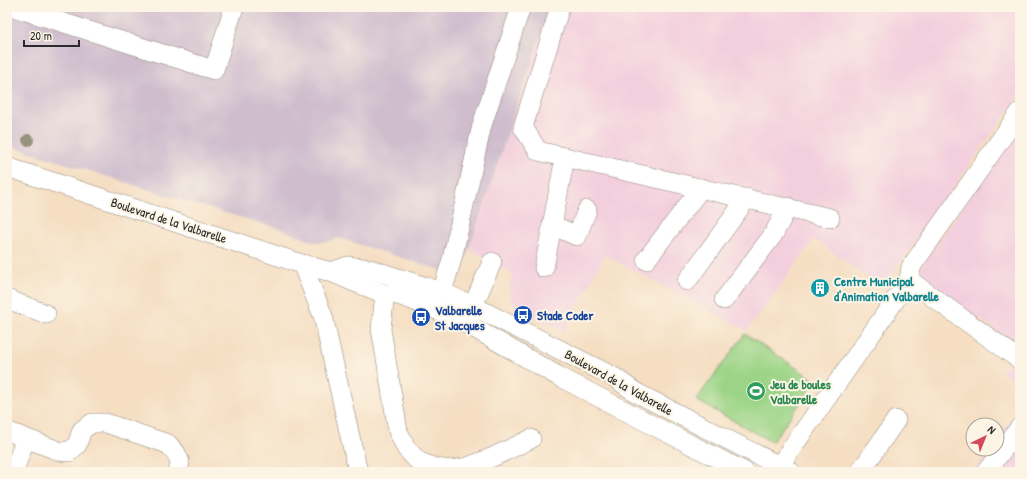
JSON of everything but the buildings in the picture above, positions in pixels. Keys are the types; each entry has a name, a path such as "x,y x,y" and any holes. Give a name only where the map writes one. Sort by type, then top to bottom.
{"street":[{"path":"7,13 9,7"},
{"path":"13,7 214,70 234,7"},
{"path":"442,292 452,259 482,125 521,7"},
{"path":"560,7 523,127 538,151 788,207 830,218"},
{"path":"782,470 910,280 911,267 1020,112"},
{"path":"544,268 565,157"},
{"name":"Boulevard de la Valbarelle","path":"7,167 302,264 328,271 385,294 398,295 426,305 467,324 558,376 656,428 745,472"},
{"path":"646,260 702,188"},
{"path":"687,281 747,198"},
{"path":"724,300 773,235 788,207"},
{"path":"552,225 576,236 588,210"},
{"path":"467,324 492,262"},
{"path":"302,264 323,316 358,472"},
{"name":"Boulevard de la Valbarelle","path":"328,271 348,266 370,269 442,292 614,377 635,392 782,470"},
{"path":"323,316 328,271"},
{"path":"910,280 1020,360"},
{"path":"385,294 381,329 398,431 406,448 418,461 435,468 451,470 467,467 493,457 530,439"},
{"path":"7,299 46,314"},
{"path":"860,472 896,420"},
{"path":"7,431 59,451 69,452 77,445 82,430 92,423 106,423 168,444 176,453 180,462 178,472"},
{"path":"986,472 1020,427"},
{"path":"14,472 25,439"}],"shaded area":[{"path":"7,7 550,7 460,276 338,238 327,242 314,242 281,229 191,203 7,145"},
{"path":"550,7 1020,7 1020,94 882,288 814,239 747,331 605,255 564,332 517,307 510,298 509,286 513,274 470,249"},
{"path":"1020,127 1020,385 1002,372 1019,347 929,283 919,269"},
{"path":"1020,407 1020,472 974,472 984,457 1005,457 1005,429"}],"green space":[{"name":"Jeu de boules Valbarelle","path":"745,334 816,381 772,442 696,400"}],"place":[{"name":"Centre Municipal d'Animation Valbarelle","path":"820,288"},
{"name":"Stade Coder","path":"523,315"},
{"name":"Valbarelle St Jacques","path":"421,317"},
{"name":"Jeu de boules Valbarelle","path":"756,391"}]}
